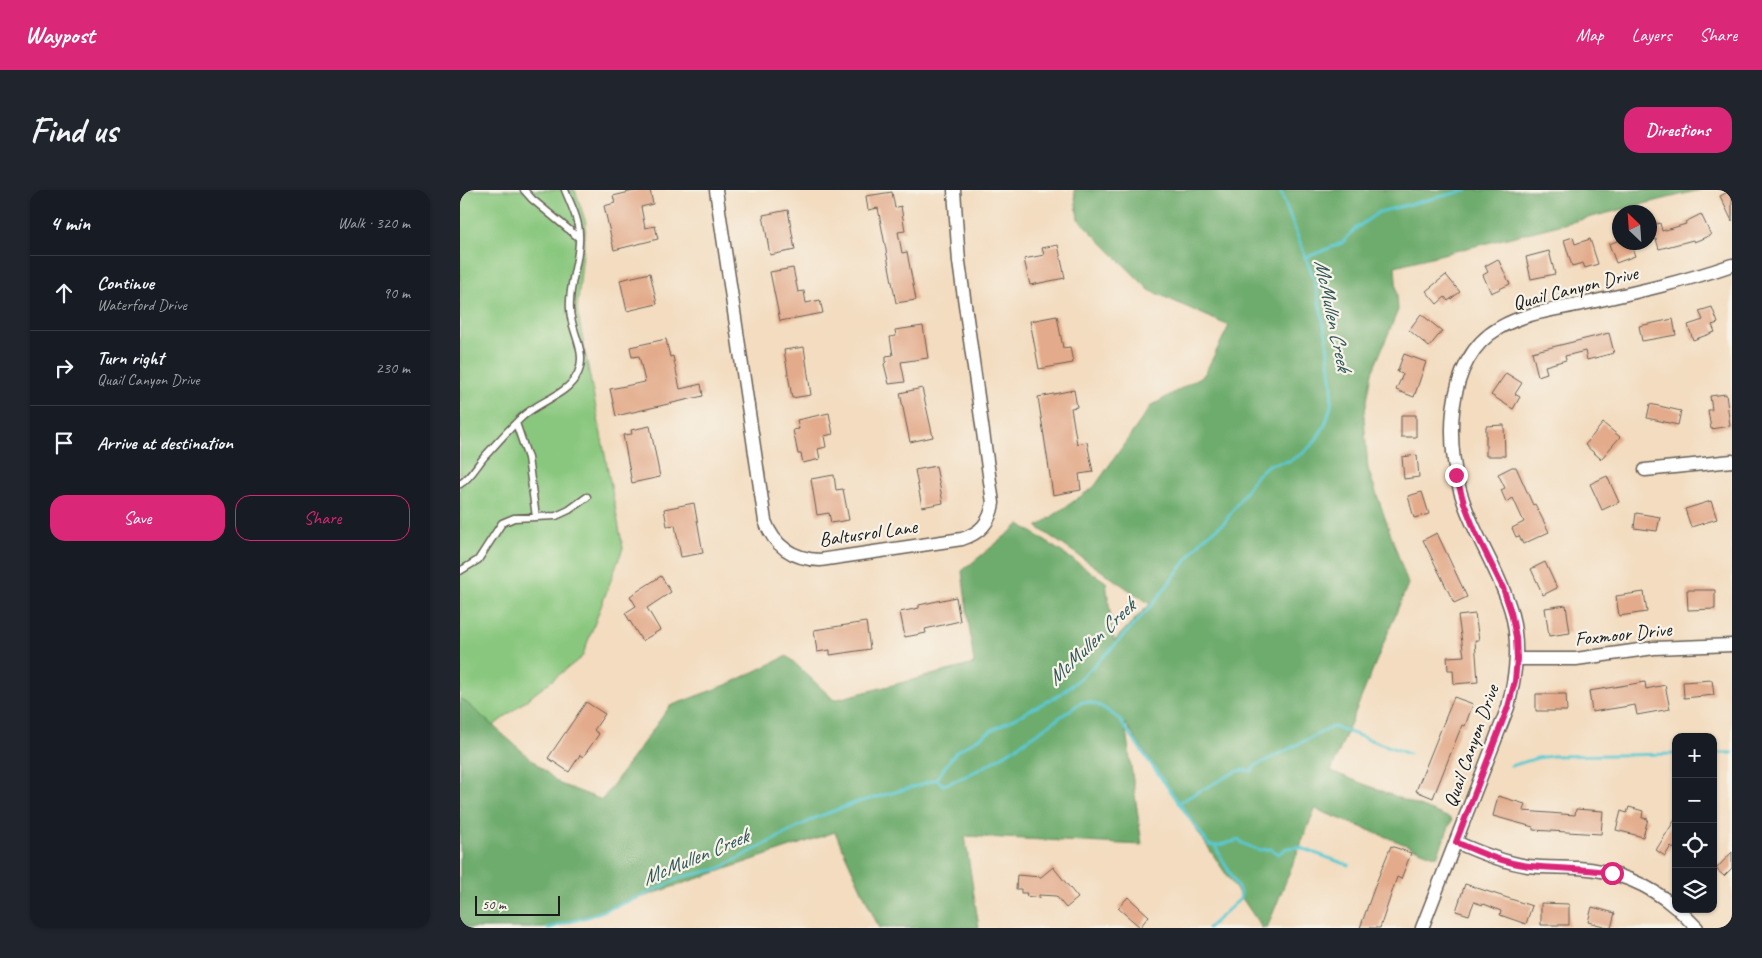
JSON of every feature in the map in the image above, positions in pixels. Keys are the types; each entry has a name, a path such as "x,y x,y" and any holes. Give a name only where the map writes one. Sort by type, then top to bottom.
{"street":[{"name":"Baltusrol Lane","path":"716,190 764,521 768,532 785,550 808,560 820,560 962,539 979,532 986,525 993,504 959,262 954,190"},
{"name":"Quail Canyon Drive","path":"1422,928 1508,707 1515,681 1517,659 1513,620 1503,588 1475,531 1456,475 1452,448 1454,407 1457,388 1463,370 1480,344 1492,332 1515,320 1662,286 1732,265"},
{"path":"1644,470 1732,461"},
{"name":"Foxmoor Drive","path":"1517,659 1576,659 1654,648 1732,646"},
{"path":"1456,842 1506,862 1530,866 1589,869 1612,873 1643,886 1672,905"},
{"path":"1682,913 1697,928"}],"lane":[{"path":"524,190 532,199 579,238"},
{"path":"460,484 516,423 532,408 558,394 570,384 578,373 581,361 580,350 570,310 579,238 578,227 565,190"},
{"path":"516,423 528,458 536,517"},
{"path":"460,571 478,560 502,522 514,518 548,517 563,514 587,497"}],"green space":[{"path":"460,190 575,190 586,223 577,310 623,548 582,657 488,730 460,743"},
{"path":"1074,190 1700,190 1640,205 1612,205 1612,212 1395,266 1398,310 1372,373 1364,417 1368,469 1408,584 1331,771 1452,819 1437,857 1315,809 1267,928 1262,928 1125,723 1142,845 965,836 979,928 879,928 835,832 551,928 460,928 461,698 560,784 602,800 670,706 731,683 787,656 834,700 974,664 962,571 1020,524 1106,582 1114,641 1150,604 1037,527 1094,487 1151,406 1204,375 1229,326 1149,290 1078,219"}],"building":[{"path":"638,190 650,190 653,204 641,207 645,228 655,226 658,239 614,250 604,206 615,203 613,196"},
{"path":"1732,190 1732,221 1720,196"},
{"path":"892,192 895,208 901,206 905,231 898,232 902,253 907,252 916,300 896,303 878,208 868,210 866,196"},
{"path":"788,210 795,250 770,255 763,215"},
{"path":"1701,214 1711,235 1694,242 1693,240 1659,249 1657,224 1660,223 1662,231 1686,224 1685,222"},
{"path":"1573,237 1575,244 1590,239 1598,264 1585,268 1583,263 1572,266 1564,240"},
{"path":"1612,243 1612,250 1633,250 1635,256 1616,263 1609,244"},
{"path":"1058,245 1065,278 1030,285 1024,259 1044,255 1042,248"},
{"path":"1549,251 1555,274 1531,279 1526,257"},
{"path":"1498,259 1510,284 1491,293 1483,275 1488,272 1485,266"},
{"path":"793,268 798,292 804,291 806,303 820,300 823,313 780,321 770,272"},
{"path":"650,273 657,304 627,311 620,280"},
{"path":"1446,275 1460,292 1448,301 1445,297 1437,304 1426,291"},
{"path":"1712,307 1718,323 1712,325 1715,332 1693,340 1688,325 1703,320 1699,311"},
{"path":"1421,314 1442,331 1429,347 1409,330"},
{"path":"1057,316 1063,348 1070,347 1073,363 1039,369 1030,321"},
{"path":"1673,319 1676,335 1642,341 1639,326"},
{"path":"923,326 928,358 901,362 905,382 889,384 884,364 886,356 893,355 890,337 896,336 895,330"},
{"path":"1609,333 1614,353 1587,360 1585,351 1565,356 1566,360 1545,366 1547,373 1538,376 1532,352"},
{"path":"666,339 670,357 673,356 680,389 701,384 703,396 616,416 610,389 645,382 639,356 632,357 630,347"},
{"path":"804,347 811,395 792,398 784,350"},
{"path":"1404,354 1426,362 1414,397 1396,390 1403,374 1397,372"},
{"path":"1506,373 1522,383 1515,394 1520,397 1513,409 1491,395"},
{"path":"922,388 933,437 910,442 900,393"},
{"path":"1074,390 1077,407 1071,408 1077,444 1087,442 1093,472 1079,474 1081,490 1053,495 1038,397"},
{"path":"1726,394 1730,426 1711,429 1708,410 1712,410 1710,396"},
{"path":"1650,404 1681,411 1678,425 1647,418"},
{"path":"829,413 833,434 824,436 826,447 818,449 820,459 803,463 801,454 798,454 793,430 799,429 797,420"},
{"path":"1401,415 1416,415 1416,437 1401,437"},
{"path":"1603,423 1620,437 1601,459 1585,445"},
{"path":"1504,425 1505,456 1486,456 1486,426"},
{"path":"650,426 660,477 632,483 623,435 632,434 631,430"},
{"path":"1417,455 1419,477 1404,479 1402,457"},
{"path":"936,466 943,503 922,507 915,470"},
{"path":"1516,467 1533,505 1535,504 1549,532 1523,544 1519,536 1516,537 1512,528 1524,522 1513,498 1506,502 1501,490 1505,488 1498,474"},
{"path":"834,475 836,490 843,489 849,520 831,523 829,513 817,515 811,479"},
{"path":"1607,476 1619,502 1602,510 1590,484"},
{"path":"1422,492 1429,514 1414,518 1408,496"},
{"path":"1711,501 1717,519 1691,527 1685,509"},
{"path":"694,503 703,553 681,557 675,525 667,526 664,509"},
{"path":"1636,513 1660,517 1657,531 1634,528"},
{"path":"1437,533 1467,597 1454,603 1423,540"},
{"path":"1545,562 1557,588 1543,595 1531,569"},
{"path":"661,576 671,592 647,608 660,630 642,641 625,613 636,606 630,596"},
{"path":"1687,590 1715,590 1715,609 1688,610"},
{"path":"1644,592 1647,612 1619,616 1616,596"},
{"path":"956,597 960,621 925,629 926,633 905,637 900,612 919,608 919,605"},
{"path":"1566,605 1570,633 1549,636 1545,608"},
{"path":"1475,614 1479,640 1475,640 1478,682 1454,684 1453,670 1448,670 1447,657 1464,656 1458,616"},
{"path":"866,622 870,649 830,655 830,650 817,652 814,630"},
{"path":"1712,680 1714,695 1684,698 1683,682"},
{"path":"1645,682 1646,689 1665,685 1670,709 1637,715 1635,705 1592,712 1589,691"},
{"path":"1536,694 1566,694 1567,711 1536,711"},
{"path":"1454,697 1473,704 1465,726 1462,725 1433,798 1416,791"},
{"path":"586,702 605,714 594,730 599,734 583,757 580,755 569,772 548,758"},
{"path":"1498,796 1525,804 1523,811 1575,815 1576,809 1603,811 1601,834 1533,830 1533,827 1493,816"},
{"path":"1629,807 1643,811 1642,818 1648,819 1643,837 1616,830 1621,811 1627,813"},
{"path":"1672,824 1672,847 1665,856 1656,850"},
{"path":"1391,846 1411,853 1401,879 1397,877 1380,928 1360,928 1376,883"},
{"path":"1732,852 1732,868 1724,876 1717,868"},
{"path":"1053,867 1078,898 1066,908 1056,896 1039,895 1039,898 1026,896 1027,893 1021,893 1021,889 1016,889 1017,875 1041,877"},
{"path":"1465,884 1532,906 1526,924 1500,915 1501,911 1474,902 1469,915 1456,911"},
{"path":"1128,897 1149,916 1140,927 1118,908"},
{"path":"1541,903 1569,904 1569,925 1541,925"},
{"path":"1592,907 1615,913 1611,928 1588,922"}],"waterway":[{"name":"McMullen Creek","path":"548,928 587,917 647,894 682,877 718,869 815,818 855,803 936,779 956,752 994,729 1059,695 1083,676 1110,650 1153,604 1202,540 1225,522 1256,476 1268,465 1289,461 1302,454 1314,443 1325,425 1331,406 1332,386 1326,335 1315,282 1280,190"},
{"path":"1305,258 1342,243 1355,229 1379,212 1467,190"},
{"path":"936,779 943,785 960,779 996,760 1082,702 1093,703 1119,719 1209,845 1215,846 1240,840 1242,843 1258,850 1271,849 1278,854 1287,848 1298,847 1348,865"},
{"path":"1178,803 1235,772 1242,770 1252,771 1255,766 1330,728 1335,727 1409,754"},
{"path":"1717,753 1732,753"},
{"path":"1511,766 1537,758 1553,756 1672,754"},
{"path":"1208,928 1240,899 1241,894 1215,846"}],"route":[{"path":"1456,475 1475,531 1503,588 1511,612 1516,637 1517,659 1515,681 1508,707 1456,842 1506,862 1530,866 1589,869 1612,873"}]}
